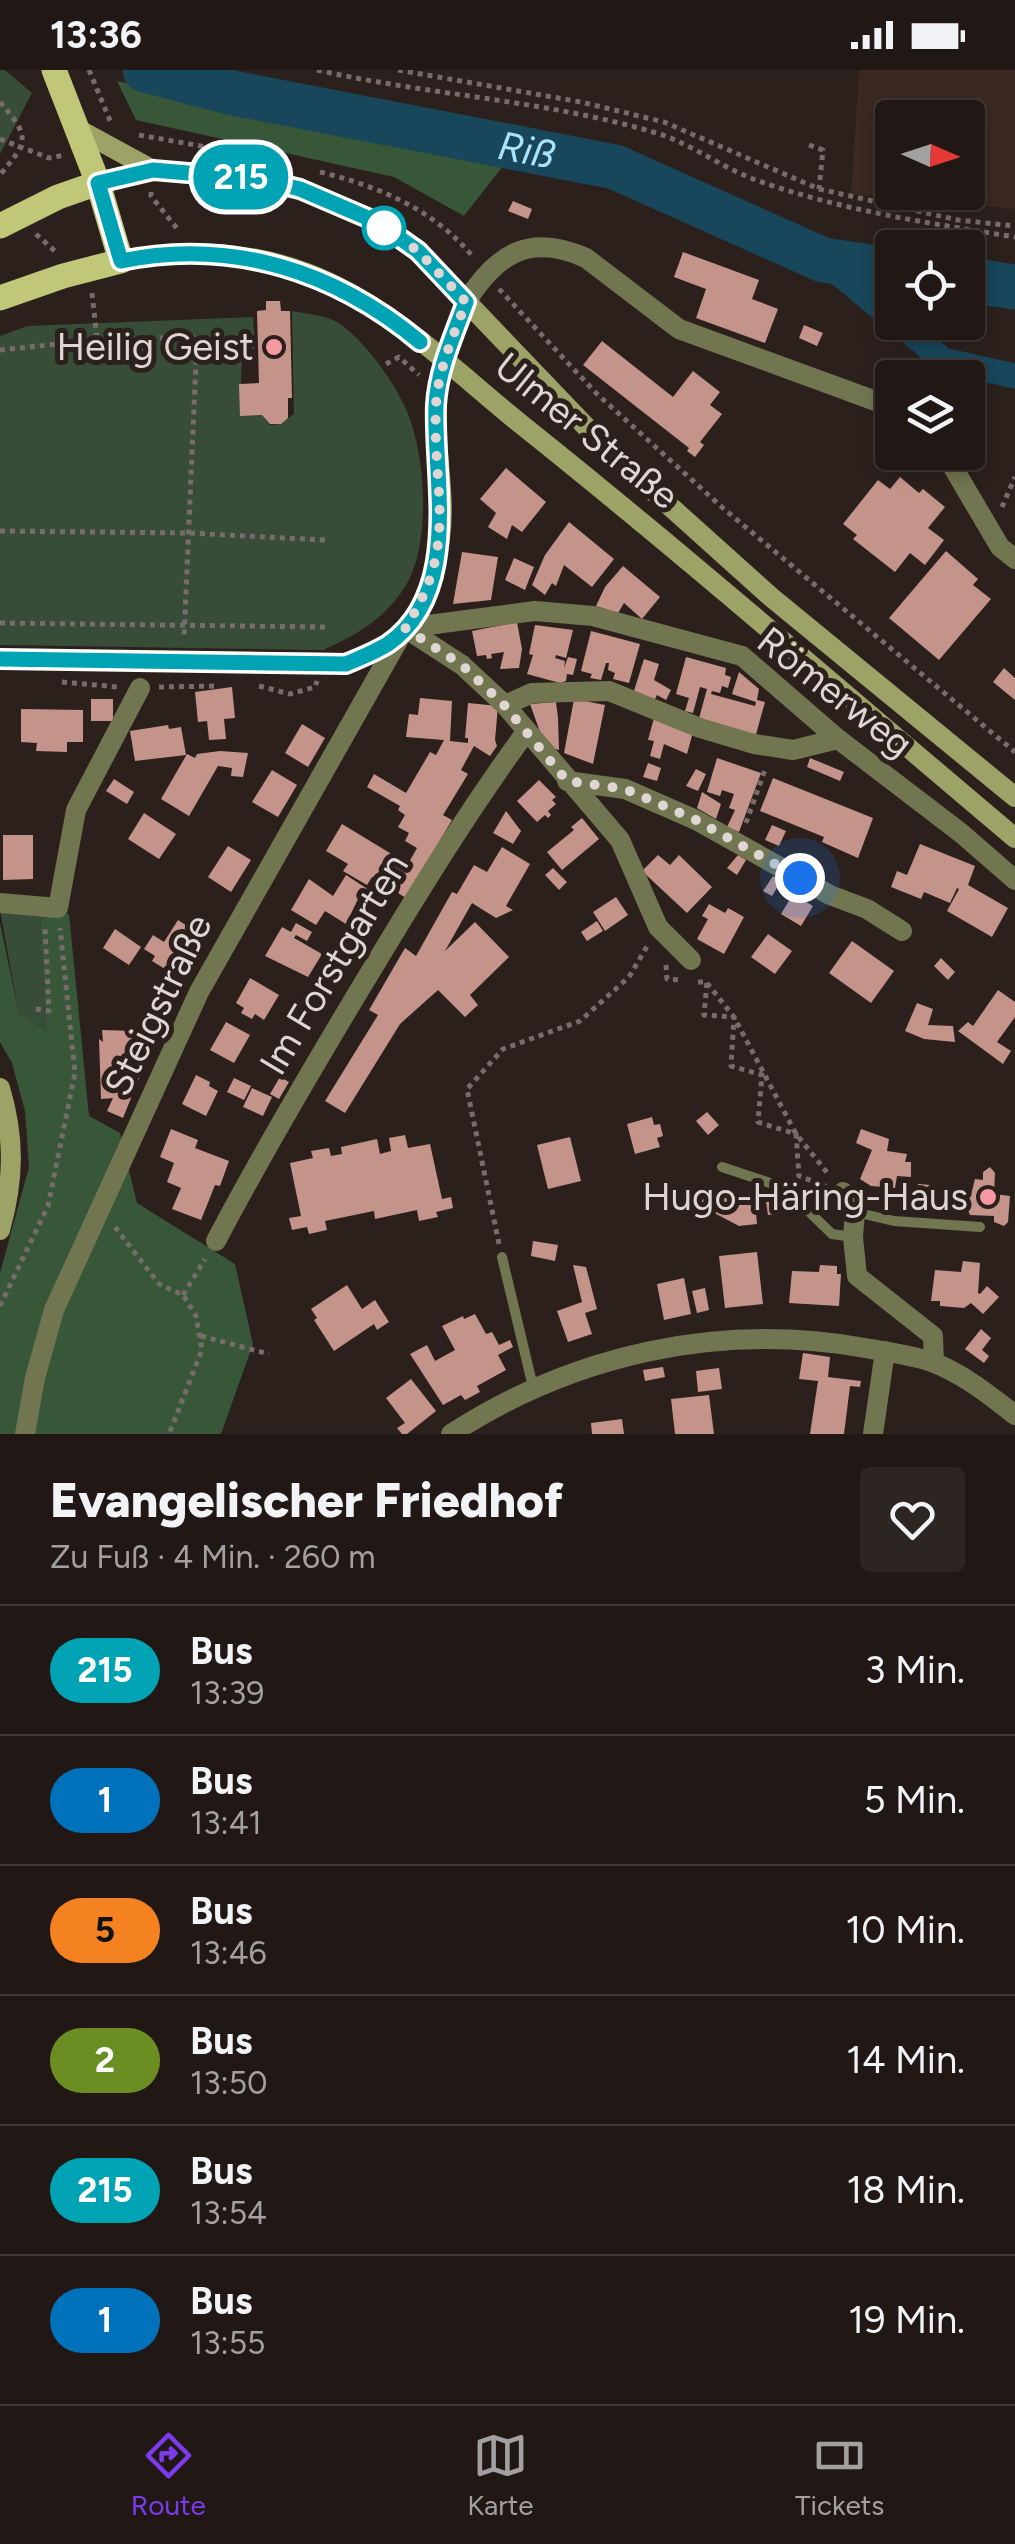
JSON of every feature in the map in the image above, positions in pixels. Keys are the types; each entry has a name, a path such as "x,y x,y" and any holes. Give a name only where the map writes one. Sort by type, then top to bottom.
{"main road":[{"path":"0,298 121,261 98,183 57,78"},
{"path":"76,128 153,170"},
{"name":"Ulmer Straße","path":"98,183 153,170 259,179 300,189 377,222 418,251 614,456 771,597 1015,798"},
{"path":"8,221 58,196 98,183"},
{"name":"Ulmer Straße","path":"121,261 183,252 248,258 308,273 352,294 396,322 1015,838"},
{"path":"0,659 346,664 389,643 405,628 427,590 439,540 442,494 436,434 437,391 466,302"},
{"path":"0,1088 14,1160 0,1230"}],"street":[{"path":"466,302 486,272 525,248 569,250 586,258 679,330 875,401"},
{"path":"955,470 1000,547 1015,559"},
{"name":"Römerweg","path":"405,628 535,612 594,616 742,656 838,739 961,833 1015,880"},
{"path":"405,628 462,665 504,705 620,840 661,930 691,960"},
{"name":"Steigstraße","path":"25,1434 35,1378 54,1310 199,992 405,628"},
{"path":"0,903 58,908 76,810 140,688"},
{"path":"504,705 532,693 610,691 700,728 774,747 793,750 838,739"},
{"name":"Im Forstgarten","path":"216,1241 278,1124 418,893 481,793 526,732"},
{"path":"567,781 625,789 696,820 902,931"},
{"path":"843,1192 855,1212 857,1276 933,1336 934,1363"},
{"path":"451,1434 533,1387 650,1350 718,1340 836,1342 934,1363 988,1394 1015,1415"},
{"path":"873,1434 885,1352"}],"lane":[{"path":"722,1167 772,1184 800,1202 832,1234 853,1237"},
{"path":"855,1212 894,1221 980,1227"},
{"path":"502,1257 533,1387"}],"path":[{"path":"89,70 112,124"},
{"path":"317,70 576,114 656,133 754,179 787,189 926,223 1015,237"},
{"path":"398,70 580,102 664,122 819,189 958,220 1015,226"},
{"path":"0,102 23,136 22,148 0,176"},
{"path":"129,133 154,139"},
{"path":"0,139 22,148"},
{"path":"810,145 824,150 819,189"},
{"path":"153,170 151,196 183,236 183,252"},
{"path":"412,204 459,239 596,393 724,509 1015,752"},
{"path":"8,221 56,251 64,276"},
{"path":"92,292 98,340"},
{"path":"0,350 98,340 197,337 184,628"},
{"path":"386,364 400,357 437,391"},
{"path":"0,531 188,533 325,540"},
{"path":"0,623 327,627"},
{"path":"62,684 94,686"},
{"path":"752,808 774,747"},
{"path":"0,1306 48,1206 76,1073 58,908"},
{"path":"36,1009 49,1011 45,926"},
{"path":"661,930 667,979 706,982"},
{"path":"502,1257 467,1088 503,1049 580,1020 629,977 661,930"},
{"path":"691,960 734,1018 796,1134 843,1192"},
{"path":"706,982 704,1015 734,1018"},
{"path":"734,1018 731,1066 762,1075"},
{"path":"762,1075 758,1122 796,1134"},
{"path":"796,1134 800,1176 843,1192"},
{"path":"108,1242 116,1224 159,1284 184,1295 196,1316 201,1336 198,1367 169,1434"},
{"path":"184,1295 216,1241"},
{"path":"201,1336 269,1354"}],"shaded area":[{"path":"859,70 1015,70 1015,209 985,206 985,100 875,100 875,196 851,194"}],"green space":[{"path":"0,70 32,93 0,154"},
{"path":"117,81 503,166 464,216 394,177 136,120"},
{"path":"292,311 321,316 347,329 392,382 411,424 421,470 423,521 414,567 389,607 359,632 323,650 0,645 0,336 27,326 253,317 255,349 242,349 240,415 262,415 270,425 280,424 294,414"},
{"path":"0,910 40,912 48,1033 19,1015"},
{"path":"40,912 69,914 89,1116 120,1133 137,1203 235,1264 253,1344 221,1434 0,1434 0,1273 29,1167 25,1111 12,1063 0,1042 0,923 19,1014 47,1032"}],"building":[{"path":"513,201 532,209 528,219 508,211"},
{"path":"683,252 759,280 752,299 778,309 765,343 696,318 706,289 674,277"},
{"name":"Heilig Geist","path":"266,301 280,301 281,311 290,311 292,398 288,398 288,418 281,424 270,424 262,415 240,416 239,384 259,383 257,311 266,310"},
{"path":"804,325 823,333 817,346 799,338"},
{"path":"602,341 673,397 693,371 720,392 710,405 722,414 700,442 704,445 695,457 687,451 689,448 583,365"},
{"path":"506,468 546,502 522,532 512,525 507,539 488,527 496,513 480,499"},
{"path":"900,477 945,507 928,528 944,540 925,565 910,553 895,572 853,539 857,535 843,524 878,480 890,489"},
{"path":"569,522 614,559 592,587 564,565 556,586 552,583 545,595 532,585 545,555"},
{"path":"946,551 978,579 973,585 991,599 939,660 889,618"},
{"path":"462,552 498,557 491,600 453,604"},
{"path":"514,558 534,567 525,590 505,580"},
{"path":"623,566 660,597 642,619 624,603 618,613 596,606 605,587"},
{"path":"517,622 522,649 519,668 500,669 504,652 491,654 492,658 487,659 486,655 477,656 472,631"},
{"path":"535,625 573,630 566,658 555,658 565,661 564,668 568,657 577,659 573,675 567,674 566,681 560,683 527,674"},
{"path":"591,631 640,644 629,683 613,679 615,673 608,670 609,663 601,680 581,671"},
{"path":"686,657 726,668 725,675 731,677 728,688 722,686 720,693 711,694 755,706 756,702 732,694 739,672 759,689 757,700 765,702 755,738 698,722 707,689 700,687 693,713 685,711 689,698 676,694"},
{"path":"644,659 659,664 654,680 671,690 666,700 657,695 654,701 633,694"},
{"path":"1004,668 1015,678 1015,700 993,682"},
{"path":"232,687 235,718 224,719 226,739 209,740 207,721 198,722 195,692"},
{"path":"420,698 452,701 450,741 468,743 468,703 498,706 497,746 490,756 474,746 461,770 468,774 443,815 452,820 406,898 372,877 367,885 343,871 348,864 326,851 342,824 408,864 417,848 405,841 409,833 398,827 405,815 398,810 400,806 367,787 374,774 406,793 430,752 436,755 444,740 406,737 409,714 418,715"},
{"path":"91,699 113,699 113,721 91,721"},
{"path":"574,699 605,705 593,764 564,753"},
{"path":"556,702 559,750 545,746 530,704"},
{"path":"21,709 83,710 83,742 67,742 67,752 36,751 37,743 21,742"},
{"path":"654,718 693,732 687,754 664,744 660,759 650,756 654,741 648,740"},
{"path":"302,724 325,738 308,767 285,753"},
{"path":"168,725 169,729 181,727 186,755 135,761 130,731"},
{"path":"248,753 243,777 231,776 232,768 218,766 189,816 161,799 187,754 195,758 197,754"},
{"path":"717,758 761,773 739,832 727,827 735,810 729,808 734,794 722,790 720,796 707,792"},
{"path":"810,758 844,772 840,781 807,767"},
{"path":"648,763 661,768 657,781 643,777"},
{"path":"696,769 706,774 698,791 686,786"},
{"path":"272,770 297,785 278,817 252,802"},
{"path":"773,778 873,818 858,858 822,842 824,837 760,811"},
{"path":"114,779 134,792 127,804 106,791"},
{"path":"539,780 556,797 552,800 556,804 548,811 548,818 545,815 537,822 517,801"},
{"path":"702,792 721,804 716,819 697,808"},
{"path":"506,811 521,831 513,844 493,833"},
{"path":"144,813 176,834 159,859 128,839"},
{"path":"582,818 599,839 562,870 547,852 574,830 571,827"},
{"path":"772,825 786,831 779,846 765,840"},
{"path":"3,835 33,835 33,879 3,880"},
{"path":"920,844 975,866 968,885 1008,908 992,937 947,911 957,888 950,903 924,892 921,899 891,887 897,871 907,875"},
{"path":"228,846 251,860 231,892 208,877"},
{"path":"502,847 530,864 506,906 513,910 496,918 472,903 445,951 475,922 509,957 470,995 478,1005 465,1017 438,990 400,1024 345,1113 325,1101 378,1015 369,1010 405,948 416,956 452,892 457,894 474,865 487,872"},
{"path":"658,855 670,865 679,855 712,887 687,913 642,871"},
{"path":"738,855 746,860 737,875 727,868"},
{"path":"553,868 567,882 559,890 545,875"},
{"path":"346,875 383,899 377,908 359,897 346,924 325,911 316,925 291,910 309,879 333,896"},
{"path":"773,876 781,881 772,896 763,891"},
{"path":"793,894 813,906 801,926 781,914"},
{"path":"616,897 628,915 605,931 593,912"},
{"path":"709,904 744,917 724,954 697,939 708,919 702,916"},
{"path":"178,920 204,937 178,977 152,961 155,956 144,949 153,935 164,942"},
{"path":"597,921 603,931 587,941 581,932"},
{"path":"296,923 312,932 307,941 296,935 294,938 322,954 308,977 265,956 282,927 291,932"},
{"path":"115,929 141,947 129,965 103,948"},
{"path":"768,934 792,951 775,974 751,957"},
{"path":"852,941 894,971 871,1003 829,973"},
{"path":"941,958 955,972 948,980 934,966"},
{"path":"250,978 279,995 264,1020 255,1014 252,1019 241,1013 244,1008 236,1003"},
{"path":"998,990 1015,1002 1015,1017 997,1042 1011,1051 1003,1064 958,1031 968,1022 973,1026"},
{"path":"917,1003 933,1009 928,1025 953,1026 955,1042 924,1039 905,1031"},
{"path":"226,1022 250,1035 234,1063 210,1050"},
{"path":"102,1030 135,1031 128,1049 138,1049 126,1073 139,1078 123,1118 107,1111 113,1098 101,1099"},
{"path":"196,1075 218,1091 206,1116 182,1104"},
{"path":"280,1077 289,1082 279,1099 270,1094"},
{"path":"234,1078 251,1086 244,1100 227,1092"},
{"path":"252,1088 272,1097 263,1116 243,1107"},
{"path":"707,1112 719,1125 708,1135 696,1121"},
{"path":"652,1117 654,1125 660,1124 660,1147 635,1154 627,1124"},
{"path":"171,1129 198,1140 195,1148 229,1161 201,1220 172,1209 181,1188 167,1182 174,1163 160,1157"},
{"path":"861,1129 889,1139 887,1151 907,1154 905,1162 911,1162 911,1177 897,1176 895,1188 871,1186 860,1179 872,1150 856,1143"},
{"path":"405,1135 408,1148 430,1144 442,1199 451,1197 453,1208 436,1212 438,1217 419,1221 417,1210 375,1219 374,1211 325,1221 327,1230 309,1234 307,1227 292,1230 289,1218 301,1216 290,1163 313,1158 311,1151 329,1148 331,1156 342,1154 341,1147 377,1139 380,1154 391,1151 389,1138"},
{"path":"570,1137 581,1181 548,1189 537,1145"},
{"name":"Hugo-Häring-Haus","path":"990,1167 995,1173 994,1194 1010,1196 1008,1222 1004,1226 994,1222 994,1216 970,1215 963,1199 971,1195 975,1179 983,1180 983,1172"},
{"path":"918,1184 931,1185 929,1211 909,1210 909,1197 917,1198"},
{"path":"712,1187 748,1205 751,1200 755,1203 757,1224 739,1226 699,1205"},
{"path":"778,1200 780,1213 768,1215 766,1202"},
{"path":"533,1241 558,1245 555,1261 531,1256"},
{"path":"757,1252 763,1304 725,1308 719,1256"},
{"path":"963,1261 980,1263 978,1293 987,1286 999,1297 983,1314 971,1303 964,1308 940,1306 940,1301 931,1301 935,1270 961,1272"},
{"path":"573,1265 586,1267 597,1309 585,1313 592,1334 568,1342 557,1311 582,1302"},
{"path":"820,1265 837,1266 837,1274 841,1274 839,1306 789,1303 792,1271 819,1272"},
{"path":"684,1278 691,1314 664,1320 657,1284"},
{"path":"347,1285 362,1309 375,1300 389,1322 377,1330 374,1324 334,1351 311,1309"},
{"path":"705,1288 709,1310 697,1313 692,1291"},
{"path":"475,1314 486,1334 492,1332 499,1345 510,1340 513,1347 498,1355 506,1370 477,1386 480,1392 465,1400 461,1395 443,1405 410,1354 427,1345 435,1361 455,1350 442,1326"},
{"path":"981,1329 991,1338 982,1350 989,1356 984,1363 965,1349"},
{"path":"803,1353 830,1357 828,1377 861,1381 860,1387 850,1386 844,1434 810,1434 818,1381 799,1379"},
{"path":"663,1367 665,1377 645,1381 643,1370"},
{"path":"719,1368 722,1389 698,1392 696,1371"},
{"path":"411,1379 436,1411 402,1434 397,1428 405,1423 386,1398"},
{"path":"709,1395 714,1434 675,1434 671,1399"},
{"path":"622,1419 624,1434 592,1434 591,1423"}],"waterway":[{"name":"Riß","path":"145,70 233,93 615,167 823,260 875,268"},
{"path":"823,260 875,304"},
{"name":"Riß","path":"985,283 1015,287"},
{"path":"919,340 943,360 1015,376"}],"bus line":[{"name":"215","path":"0,659 346,664 389,643 405,628 427,590 437,555 442,494 436,434 437,391 466,302 418,251 377,222 300,189 259,179 153,170 98,183 121,261 183,252 282,265 352,294 420,342"}],"place":[{"name":"Heilig Geist","path":"274,347"},
{"name":"Hugo-Häring-Haus","path":"988,1197"}],"route":[{"path":"384,228 377,222 418,251 466,302 437,391 436,434 442,494 437,555 427,590 405,628 462,665 504,705 567,781 625,789 696,820 800,878"}]}
